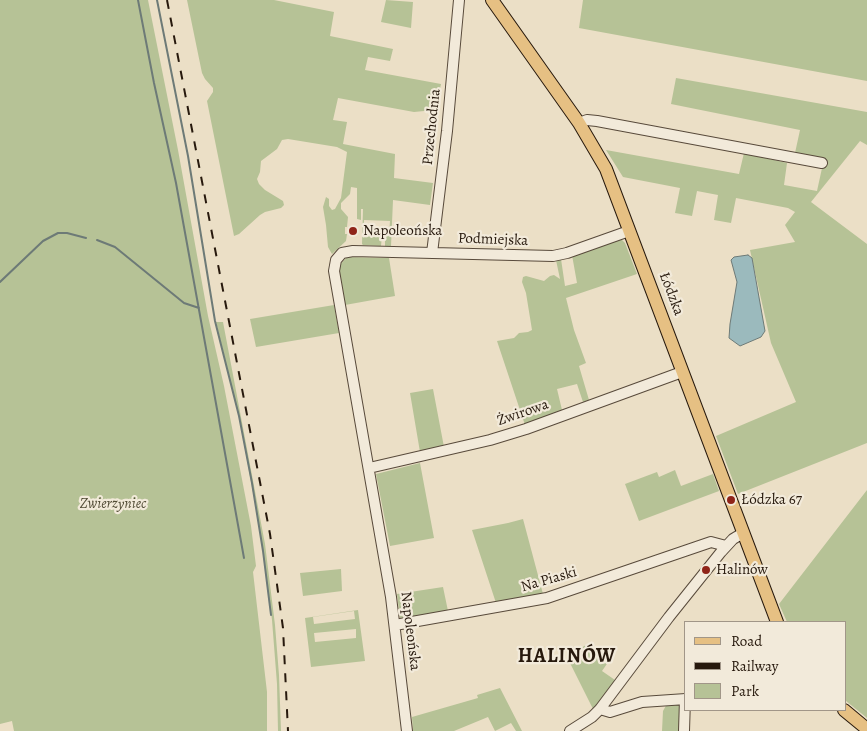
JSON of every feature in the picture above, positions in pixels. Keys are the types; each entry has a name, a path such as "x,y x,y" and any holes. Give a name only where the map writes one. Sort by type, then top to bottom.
{"main road":[{"name":"Łódzka","path":"492,0 579,123 606,169 777,621"},
{"path":"845,711 867,729"}],"street":[{"name":"Przechodnia","path":"432,253 447,131 459,2"},
{"path":"579,123 591,120 822,163"},
{"name":"Podmiejska","path":"353,251 552,256 567,253 629,231"},
{"name":"Napoleońska","path":"353,251 340,254 334,268 382,540 395,625 407,731"},
{"name":"Żwirowa","path":"369,468 490,440 526,429 682,372"},
{"path":"570,731 600,709 652,638 723,549 733,539 743,533"},
{"name":"Na Piaski","path":"395,625 547,598 705,544 723,549"},
{"path":"600,709 610,712 634,704 684,699"},
{"path":"684,731 685,711"}],"green space":[{"name":"Zwierzyniec","path":"0,0 148,0 208,316 224,386 251,526 256,566 253,572 267,692 267,731 14,731 12,721 0,724"},
{"path":"187,0 274,0 334,12 330,36 393,49 390,61 368,57 365,70 441,84 434,110 414,112 338,98 333,120 347,122 343,144 395,154 394,178 433,183 430,205 393,200 391,246 385,246 385,235 389,235 390,221 364,220 364,234 382,235 381,246 362,244 363,209 361,209 361,220 357,219 357,188 351,187 350,194 341,203 341,209 348,217 347,227 345,227 346,241 332,254 328,247 323,207 326,197 329,199 329,206 332,210 335,209 341,198 347,152 337,147 288,139 282,140 277,149 261,161 257,179 265,190 283,201 284,205 281,208 260,215 239,234 234,236 207,101 213,92 213,88 202,73"},
{"path":"386,0 413,2 411,28 381,22"},
{"path":"583,0 867,0 867,81 579,28"},
{"path":"676,78 867,112 867,145 860,141 811,202 867,244 867,443 738,494 716,436 796,402 771,343 750,250 795,242 785,225 795,212 788,208 736,198 731,223 714,220 718,195 697,191 692,216 675,213 680,188 623,177 606,150 739,174 744,153 787,163 784,185 817,191 824,159 795,153 800,130 671,104"},
{"path":"621,239 625,243 637,274 566,298 574,330 586,363 579,366 589,400 583,402 577,384 557,389 562,410 525,425 497,341 514,338 519,333 532,330 526,293 522,282 523,277 526,276 544,281 554,275 560,279 556,260 561,259 565,286 577,283 572,255"},
{"path":"347,257 389,258 395,296 345,305 338,267"},
{"path":"334,305 339,333 256,347 250,319"},
{"path":"216,322 223,322 265,544 275,625 281,731 278,731 277,684 272,620 260,530 238,412"},
{"path":"433,389 444,447 420,452 410,393"},
{"path":"420,463 434,538 390,546 376,474"},
{"path":"675,470 681,486 713,474 719,491 639,521 625,484 657,472 659,477"},
{"path":"867,490 867,718 847,702 847,621 787,621 779,604"},
{"path":"523,519 543,594 496,603 472,530"},
{"path":"341,569 342,591 303,596 300,573"},
{"path":"443,587 448,611 400,618 397,594"},
{"path":"358,610 365,661 311,667 305,618","holes":["354,611 355,619 314,624 313,617","356,629 356,638 315,642 314,633"]},
{"path":"589,643 611,658 602,671 615,680 593,709 567,657"},
{"path":"500,688 522,731 516,731 511,723 495,731 488,717 454,731 413,731 412,717 478,698 477,695"},
{"path":"668,702 677,702 679,704 681,709 681,731 662,731 663,711"}],"water":[{"path":"748,255 752,258 765,331 761,337 740,346 729,338 737,282 731,260 734,257"}],"waterway":[{"path":"138,0 176,183 244,558"},
{"path":"157,0 188,156 215,321 239,416 252,483 271,615"},
{"path":"0,282 43,241 58,233 67,233 86,238"},
{"path":"97,240 115,247 184,303 199,308"}],"railway":[{"path":"167,0 270,534 283,628 288,731"}],"place":[{"name":"Napoleońska","path":"353,231"},
{"name":"Łódzka 67","path":"731,500"},
{"name":"Halinów","path":"706,570"}],"district":[{"name":"HALINÓW","path":"567,657"}]}
